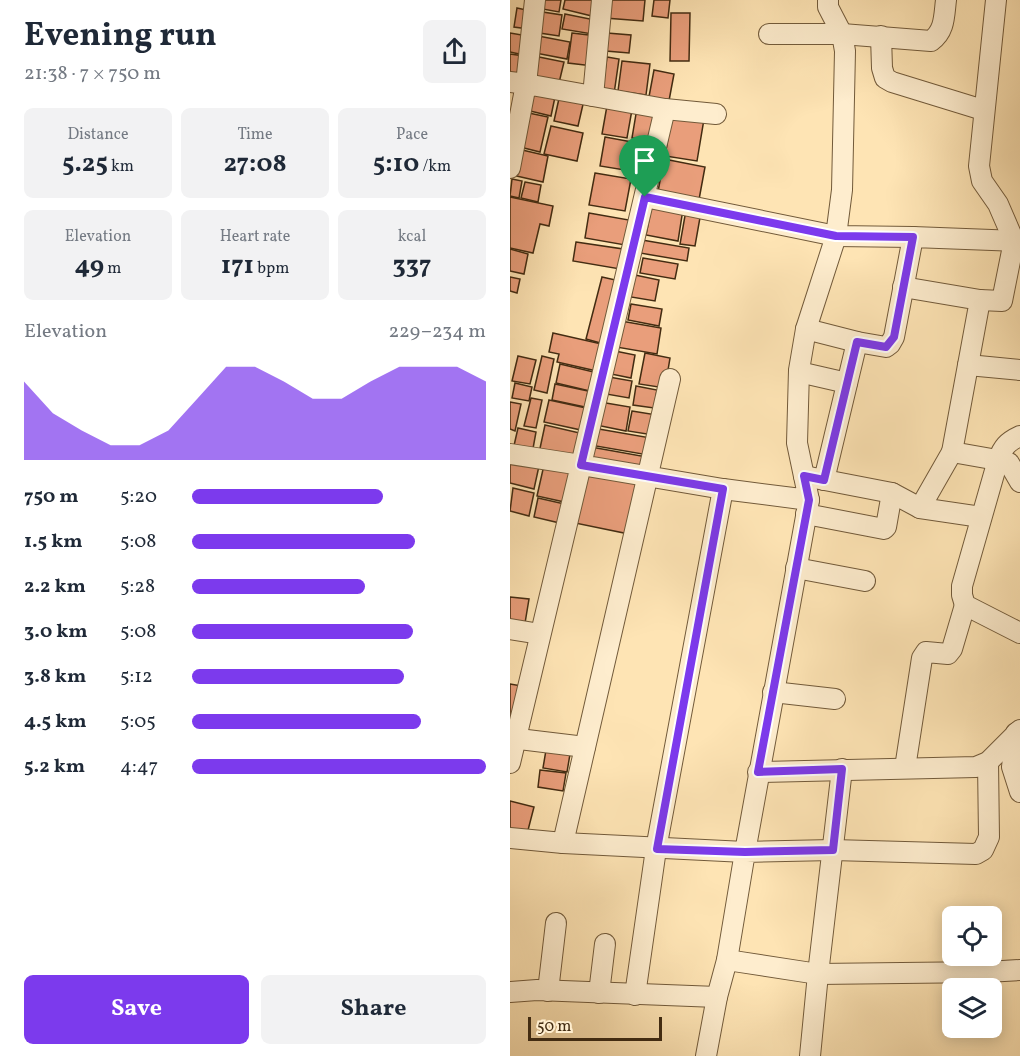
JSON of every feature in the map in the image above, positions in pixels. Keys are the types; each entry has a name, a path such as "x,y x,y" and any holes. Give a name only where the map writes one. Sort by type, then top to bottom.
{"street":[{"path":"510,168 518,83 535,0"},
{"path":"593,96 602,0"},
{"path":"706,1056 717,997 727,960 758,772 807,507 804,476 797,443 799,372 806,329 836,236 842,190 845,51 842,34 828,7 828,0"},
{"path":"769,34 842,34 931,41 938,37 943,27 946,0"},
{"path":"903,286 981,300 1002,301 1017,241 998,204 982,181 979,166 996,0"},
{"path":"881,36 882,68 885,78 983,110"},
{"path":"518,83 665,109 716,114"},
{"path":"510,763 512,738 540,634 665,109"},
{"path":"645,197 836,236 1017,241"},
{"path":"806,329 879,347 886,347 890,344 894,337 913,237"},
{"path":"920,508 952,452 981,300"},
{"path":"824,480 857,342"},
{"path":"968,365 1020,370"},
{"path":"799,372 847,383"},
{"path":"563,843 670,379"},
{"path":"905,768 922,658 926,652 948,654 952,649 965,605 962,586 1002,447 1010,440 1020,436"},
{"path":"952,452 1009,464 1020,482"},
{"path":"510,454 723,489 807,507 884,529 892,493"},
{"path":"804,476 892,493 920,508 981,517"},
{"path":"635,995 657,849 723,489"},
{"path":"796,568 865,581"},
{"path":"965,605 1020,633"},
{"path":"510,629 540,634"},
{"path":"773,692 835,699"},
{"path":"758,772 976,767 988,762 1018,732"},
{"path":"1018,732 1012,767 1020,792"},
{"path":"512,738 585,747"},
{"path":"510,838 657,849 976,854 982,850 989,837 988,762"},
{"path":"810,1056 842,769"},
{"path":"548,991 556,923"},
{"path":"599,993 605,944"},
{"path":"727,960 818,974 1020,970"},
{"path":"510,992 548,991 717,997"}],"building":[{"path":"539,0 561,0 559,12 537,8"},
{"path":"565,0 599,0 596,17 563,9"},
{"path":"606,0 645,0 643,21 605,18"},
{"path":"654,0 670,0 668,18 652,16"},
{"path":"517,8 531,11 528,29 514,27"},
{"path":"536,11 562,15 559,36 533,32"},
{"path":"671,13 690,13 689,61 670,61"},
{"path":"565,14 595,20 592,34 562,29"},
{"path":"510,33 528,36 524,55 510,52"},
{"path":"572,33 597,36 593,66 568,63"},
{"path":"607,33 631,35 629,53 606,51"},
{"path":"533,35 570,42 567,59 530,52"},
{"path":"510,54 524,56 521,76 510,75"},
{"path":"539,57 564,62 558,87 534,82"},
{"path":"607,57 619,59 614,94 602,92"},
{"path":"622,61 650,64 646,95 618,91"},
{"path":"654,70 674,74 668,106 648,102"},
{"path":"530,91 555,97 551,116 526,110"},
{"path":"560,94 584,100 578,126 554,121"},
{"path":"608,100 633,104 627,138 602,134"},
{"path":"637,108 659,112 654,142 632,138"},
{"path":"524,112 548,117 540,152 516,146"},
{"path":"672,114 704,119 697,161 665,156"},
{"path":"551,126 583,133 577,161 544,154"},
{"path":"605,137 654,146 649,174 600,166"},
{"path":"518,149 548,156 543,182 512,175"},
{"path":"664,159 705,167 698,205 657,197"},
{"path":"595,173 631,179 625,211 589,205"},
{"path":"512,179 522,181 519,198 510,196"},
{"path":"525,182 541,185 538,202 521,198"},
{"path":"510,197 553,206 549,226 540,224 533,253 510,248"},
{"path":"652,204 683,209 678,241 646,235"},
{"path":"686,210 701,212 695,246 680,244"},
{"path":"589,213 629,220 625,245 585,238"},
{"path":"642,240 689,248 687,261 640,253"},
{"path":"576,242 623,249 620,269 573,261"},
{"path":"510,249 528,254 524,274 510,271"},
{"path":"643,258 678,264 675,279 640,273"},
{"path":"635,275 659,280 655,301 631,297"},
{"path":"510,277 520,279 517,293 510,291"},
{"path":"602,277 620,281 604,344 586,339"},
{"path":"631,304 662,309 659,326 628,320"},
{"path":"621,321 661,328 657,354 616,347"},
{"path":"553,333 606,345 601,372 557,362 559,354 549,352"},
{"path":"615,351 635,355 631,378 611,374"},
{"path":"645,353 670,358 665,388 639,384"},
{"path":"518,356 536,360 530,384 512,381"},
{"path":"542,356 554,359 547,393 534,390"},
{"path":"560,364 598,373 594,392 556,383"},
{"path":"609,377 632,381 629,398 606,394"},
{"path":"515,383 532,387 529,401 512,398"},
{"path":"555,384 588,391 585,407 552,400"},
{"path":"636,386 657,390 654,408 633,405"},
{"path":"531,398 542,400 536,428 524,426"},
{"path":"549,400 586,408 581,430 544,422"},
{"path":"510,402 521,404 515,431 510,429"},
{"path":"600,402 630,407 626,431 596,425"},
{"path":"632,411 657,415 653,435 628,431"},
{"path":"545,425 584,434 578,462 539,453"},
{"path":"518,428 536,432 532,454 513,450"},
{"path":"593,428 651,438 648,455 590,445"},
{"path":"591,447 647,457 644,474 588,464"},
{"path":"510,459 539,466 534,489 510,483"},
{"path":"544,465 576,473 569,503 537,496"},
{"path":"586,470 640,481 629,534 575,523"},
{"path":"513,488 534,493 529,516 510,511"},
{"path":"538,498 569,505 564,524 534,517"},
{"path":"510,597 529,599 525,623 510,620"},
{"path":"510,684 522,686 510,733"},
{"path":"546,750 570,754 567,772 543,768"},
{"path":"540,770 566,773 563,791 538,787"},
{"path":"510,801 534,807 527,834 510,829"}],"route":[{"path":"645,197 836,236 913,237 894,337 886,347 857,342 824,480 804,476 809,500 758,772 842,769 833,850 745,852 657,849 723,489 581,465 645,197"}]}
